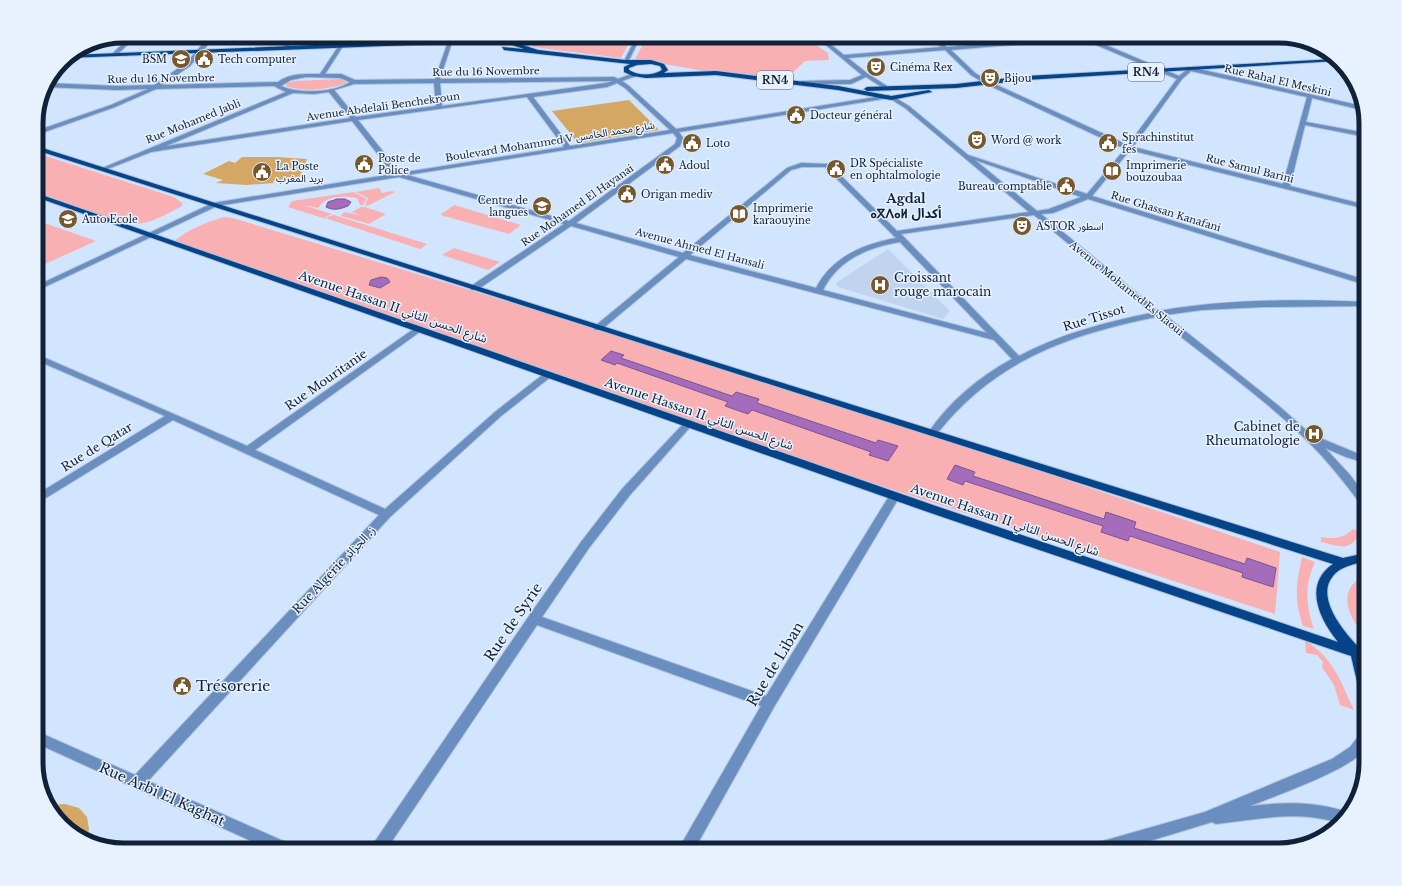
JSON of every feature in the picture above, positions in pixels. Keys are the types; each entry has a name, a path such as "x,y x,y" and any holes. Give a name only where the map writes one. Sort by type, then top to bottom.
{"main road":[{"name":"RN4","path":"78,57 450,43"},
{"name":"RN4","path":"480,43 490,47"},
{"name":"RN4","path":"511,43 538,52"},
{"name":"RN4","path":"504,48 518,45"},
{"name":"RN4","path":"497,48 627,64 641,62 659,64 701,73 848,89 890,97 922,94 956,86 986,82 1329,60"},
{"path":"627,64 626,70 634,74"},
{"path":"652,75 664,70 664,67 659,64"},
{"name":"RN4","path":"634,74 652,75 701,73"},
{"name":"RN4","path":"848,89 956,86"},
{"path":"881,96 876,92 882,88"},
{"path":"897,88 905,92 903,96"},
{"path":"43,150 103,168 598,328 1344,562"},
{"name":"Avenue Hassan II شارع الحسن الثاني","path":"43,198 689,423 894,496 1359,656"},
{"path":"1359,559 1344,562 1336,566 1326,577 1323,583 1321,598 1326,615 1331,624 1359,656"}],"street":[{"path":"114,55 127,43"},
{"path":"43,130 155,88 184,68 207,43"},
{"path":"285,48 289,43"},
{"path":"440,108 437,81 450,43"},
{"path":"518,45 523,43"},
{"path":"627,64 635,43"},
{"path":"826,43 882,88"},
{"name":"Rue Samul Barini","path":"938,43 947,49 973,74 986,82 1128,148 1359,205"},
{"path":"843,57 1011,43"},
{"path":"1096,43 1180,78"},
{"path":"320,76 340,46"},
{"path":"818,292 823,280 837,265 848,257 899,236 1050,211 1088,197 1128,148 1180,78 1190,69"},
{"name":"Rue Rahal El Meskini","path":"1190,69 1357,107"},
{"name":"Avenue Abdelali Benchekroun","path":"149,150 355,119 607,84 619,81 634,74"},
{"path":"796,83 851,82 866,75"},
{"name":"Rue du 16 Novembre","path":"52,85 92,88 155,88 278,84 294,77 320,76 343,76 353,80 353,82"},
{"name":"Rue du 16 Novembre","path":"291,92 331,90 353,82 601,79 619,81"},
{"path":"619,81 675,131"},
{"path":"278,84 277,87 291,92"},
{"path":"331,90 398,175"},
{"name":"Rue Mohamed Jabli","path":"103,168 291,92"},
{"path":"528,96 568,148"},
{"name":"Avenue Mohamed Es Slaoui","path":"903,96 907,107"},
{"path":"1286,187 1310,96"},
{"name":"Boulevard Mohammed V شارع محمد الخامس","path":"43,286 215,204 890,97"},
{"name":"Avenue Mohamed Es Slaoui","path":"890,97 907,107 1310,437 1344,474 1359,493"},
{"path":"1302,123 1359,134"},
{"name":"Rue Mohamed El Hayanai","path":"474,288 571,223 678,145 680,138 675,131"},
{"name":"Rue Ghassan Kanafani","path":"962,153 1088,197 1359,281"},
{"path":"598,328 792,167 801,165 827,165 859,195 1018,360"},
{"name":"Avenue Ahmed El Hansali","path":"398,175 684,256 996,338"},
{"name":"Rue Tissot","path":"934,434 951,410 968,394 1018,360 1085,332 1158,314 1256,305 1316,303 1359,304"},
{"name":"Rue Mouritanie","path":"248,450 418,329"},
{"path":"43,360 248,450 386,514"},
{"name":"Rue Algérie ز. الجزائر","path":"137,783 386,514 498,414 548,375"},
{"name":"Rue de Qatar","path":"43,496 172,416"},
{"name":"Rue de Syrie","path":"383,843 585,545 626,492 689,423"},
{"name":"Avenue Mohamed Es Slaoui","path":"1310,437 1359,458"},
{"name":"Rue de Liban","path":"690,843 769,704 894,496"},
{"path":"534,619 769,704"},
{"name":"Rue Arbi El Kaghat","path":"43,740 271,843"},
{"path":"1120,843 1206,818 1336,763 1355,751 1359,746"},
{"path":"1206,818 1286,810 1313,811 1338,817"}],"shaded area":[{"path":"534,43 629,43 621,58 533,47"},
{"path":"644,43 813,43 828,53 829,60 805,61 786,79 716,73 635,59"},
{"path":"341,79 348,83 309,90 286,86 286,83 295,81"},
{"path":"43,155 174,197 182,203 182,206 154,220 140,224 124,224 43,197"},
{"path":"379,188 382,193 392,191 395,192 367,206 365,205 368,198 356,192"},
{"path":"354,192 365,198 366,200 363,205 360,205 357,198 335,197 326,201 318,208 303,205 332,214 325,217 326,219 288,207 292,201"},
{"path":"337,199 345,199 351,202 348,206 340,209 326,207 328,202"},
{"path":"454,205 521,225 509,234 440,215"},
{"path":"361,207 386,214 369,224 341,216 344,212 360,215 352,212"},
{"path":"334,215 427,244 420,249 328,219 326,217"},
{"path":"224,217 233,218 706,362 963,445 1280,552 1275,614 658,413 179,244 176,240 192,229"},
{"path":"43,222 96,241 43,265"},
{"path":"454,248 500,262 488,270 442,255"},
{"name":"Croissant rouge marocain","path":"888,249 950,311 943,319 838,287 836,283"},
{"path":"381,277 387,278 390,282 380,288 369,285 371,280"},
{"path":"611,351 624,355 621,358 732,396 736,392 759,399 757,403 876,443 878,440 898,446 888,461 869,455 871,452 752,410 748,414 725,406 728,402 617,363 615,365 601,360"},
{"path":"955,465 975,472 973,476 1104,519 1106,512 1136,522 1134,528 1245,564 1247,558 1276,568 1273,587 1242,577 1243,573 1130,536 1128,541 1101,532 1103,526 965,481 963,485 947,479"},
{"path":"1353,529 1359,531 1359,536 1348,545 1340,546 1321,542 1321,537 1338,538"},
{"path":"1302,557 1315,562 1309,579 1307,596 1309,612 1314,629 1303,626 1298,607 1297,584"},
{"path":"1359,580 1359,628 1350,613 1348,604 1350,588"},
{"path":"1305,640 1315,647 1330,663 1354,710 1340,705 1334,685 1322,667 1323,662 1317,655 1306,653"}],"building":[{"path":"629,100 659,130 578,143 552,111"},
{"name":"La Poste بريد المغرب","path":"242,157 307,159 300,177 273,181 274,183 247,185 216,183 223,180 203,174 229,161 235,163"},
{"path":"65,804 79,808 87,817 89,829 88,835 66,820 55,805"}],"place":[{"name":"BSM","path":"181,59"},
{"name":"Tech computer","path":"204,59"},
{"name":"Cinéma Rex","path":"876,67"},
{"name":"Bijou","path":"990,78"},
{"name":"Docteur général","path":"796,115"},
{"name":"Word @ work","path":"977,140"},
{"name":"Loto","path":"692,143"},
{"name":"Sprachinstitut fes","path":"1108,143"},
{"name":"Poste de Police","path":"364,164"},
{"name":"Adoul","path":"665,165"},
{"name":"DR Spécialiste en ophtalmologie","path":"836,169"},
{"name":"Imprimerie bouzoubaa","path":"1112,171"},
{"name":"La Poste بريد المغرب","path":"262,172"},
{"name":"Bureau comptable","path":"1066,186"},
{"name":"Origan mediv","path":"627,194"},
{"name":"Centre de langues","path":"542,206"},
{"name":"Imprimerie karaouyine","path":"739,214"},
{"name":"Auto Ecole","path":"68,219"},
{"name":"ASTOR اسطور","path":"1022,226"},
{"name":"Croissant rouge marocain","path":"880,285"},
{"name":"Cabinet de Rheumatologie","path":"1314,434"},
{"name":"Trésorerie","path":"182,686"}],"district":[{"name":"Agdal ⴰⴳⴷⴰⵍ أكدال","path":"906,206"}]}
